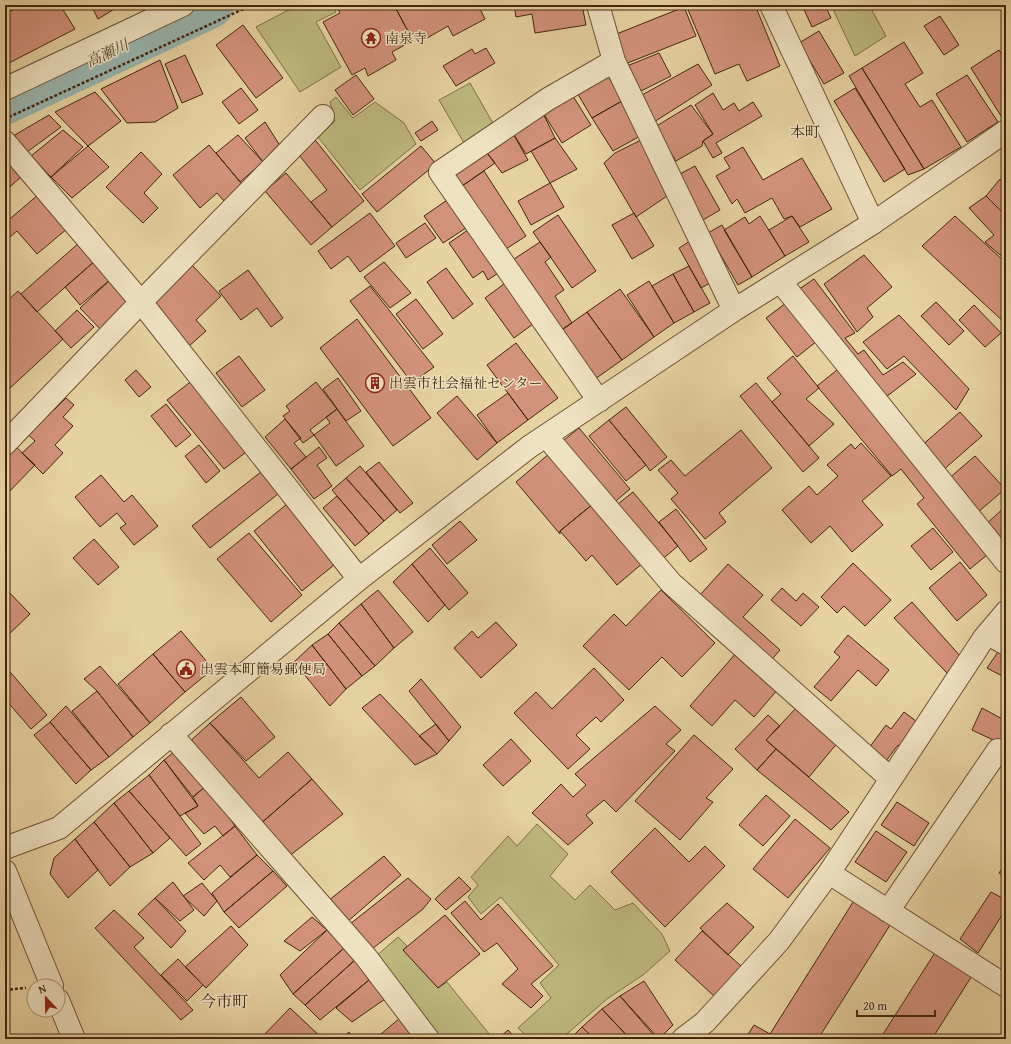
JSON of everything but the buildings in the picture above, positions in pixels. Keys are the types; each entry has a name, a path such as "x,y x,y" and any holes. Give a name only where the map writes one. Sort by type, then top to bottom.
{"street":[{"path":"5,89 184,5"},
{"path":"598,5 614,61 734,310"},
{"path":"771,5 873,223"},
{"path":"599,401 440,172 548,99 614,61"},
{"path":"7,438 323,116"},
{"path":"5,848 59,828 359,579 529,447 734,310 873,223 1006,132"},
{"path":"5,142 141,302 359,579"},
{"path":"780,281 1006,562"},
{"path":"546,436 671,583 891,779"},
{"path":"683,1039 705,1022 779,941 829,873 891,779 997,639 1006,612"},
{"path":"172,734 366,958 428,1039"},
{"path":"888,911 998,750"},
{"path":"5,871 49,978"},
{"path":"829,873 1006,986"},
{"path":"65,1018 74,1039"}],"path":[{"path":"5,119 252,5"},
{"path":"5,990 26,988"}],"shaded area":[{"path":"298,5 333,5 336,12 316,22 341,67 300,92 256,27"},
{"path":"831,5 869,5 886,36 855,56"},
{"path":"470,83 494,125 464,143 439,100"},
{"path":"336,97 353,118 375,102 404,123 416,144 360,190 318,137 335,121 330,102"},
{"path":"537,824 568,854 550,876 575,900 590,885 615,910 633,903 662,934 670,951 643,975 607,999 561,1039 529,1039 518,1028 551,998 540,983 559,965 501,897 481,914 468,897 478,885 471,877 508,836 517,846"},
{"path":"398,937 407,946 403,950 438,988 447,982 490,1035 486,1039 438,1039 375,957"}],"waterway":[{"name":"高瀬川","path":"5,101 210,5"}],"place":[{"name":"南泉寺","path":"371,38"},
{"name":"出雲市社会福祉センター","path":"375,383"},
{"name":"出雲本町簡易郵便局","path":"186,669"}],"district":[{"name":"本町","path":"805,131"},
{"name":"今市町","path":"224,1001"}]}
